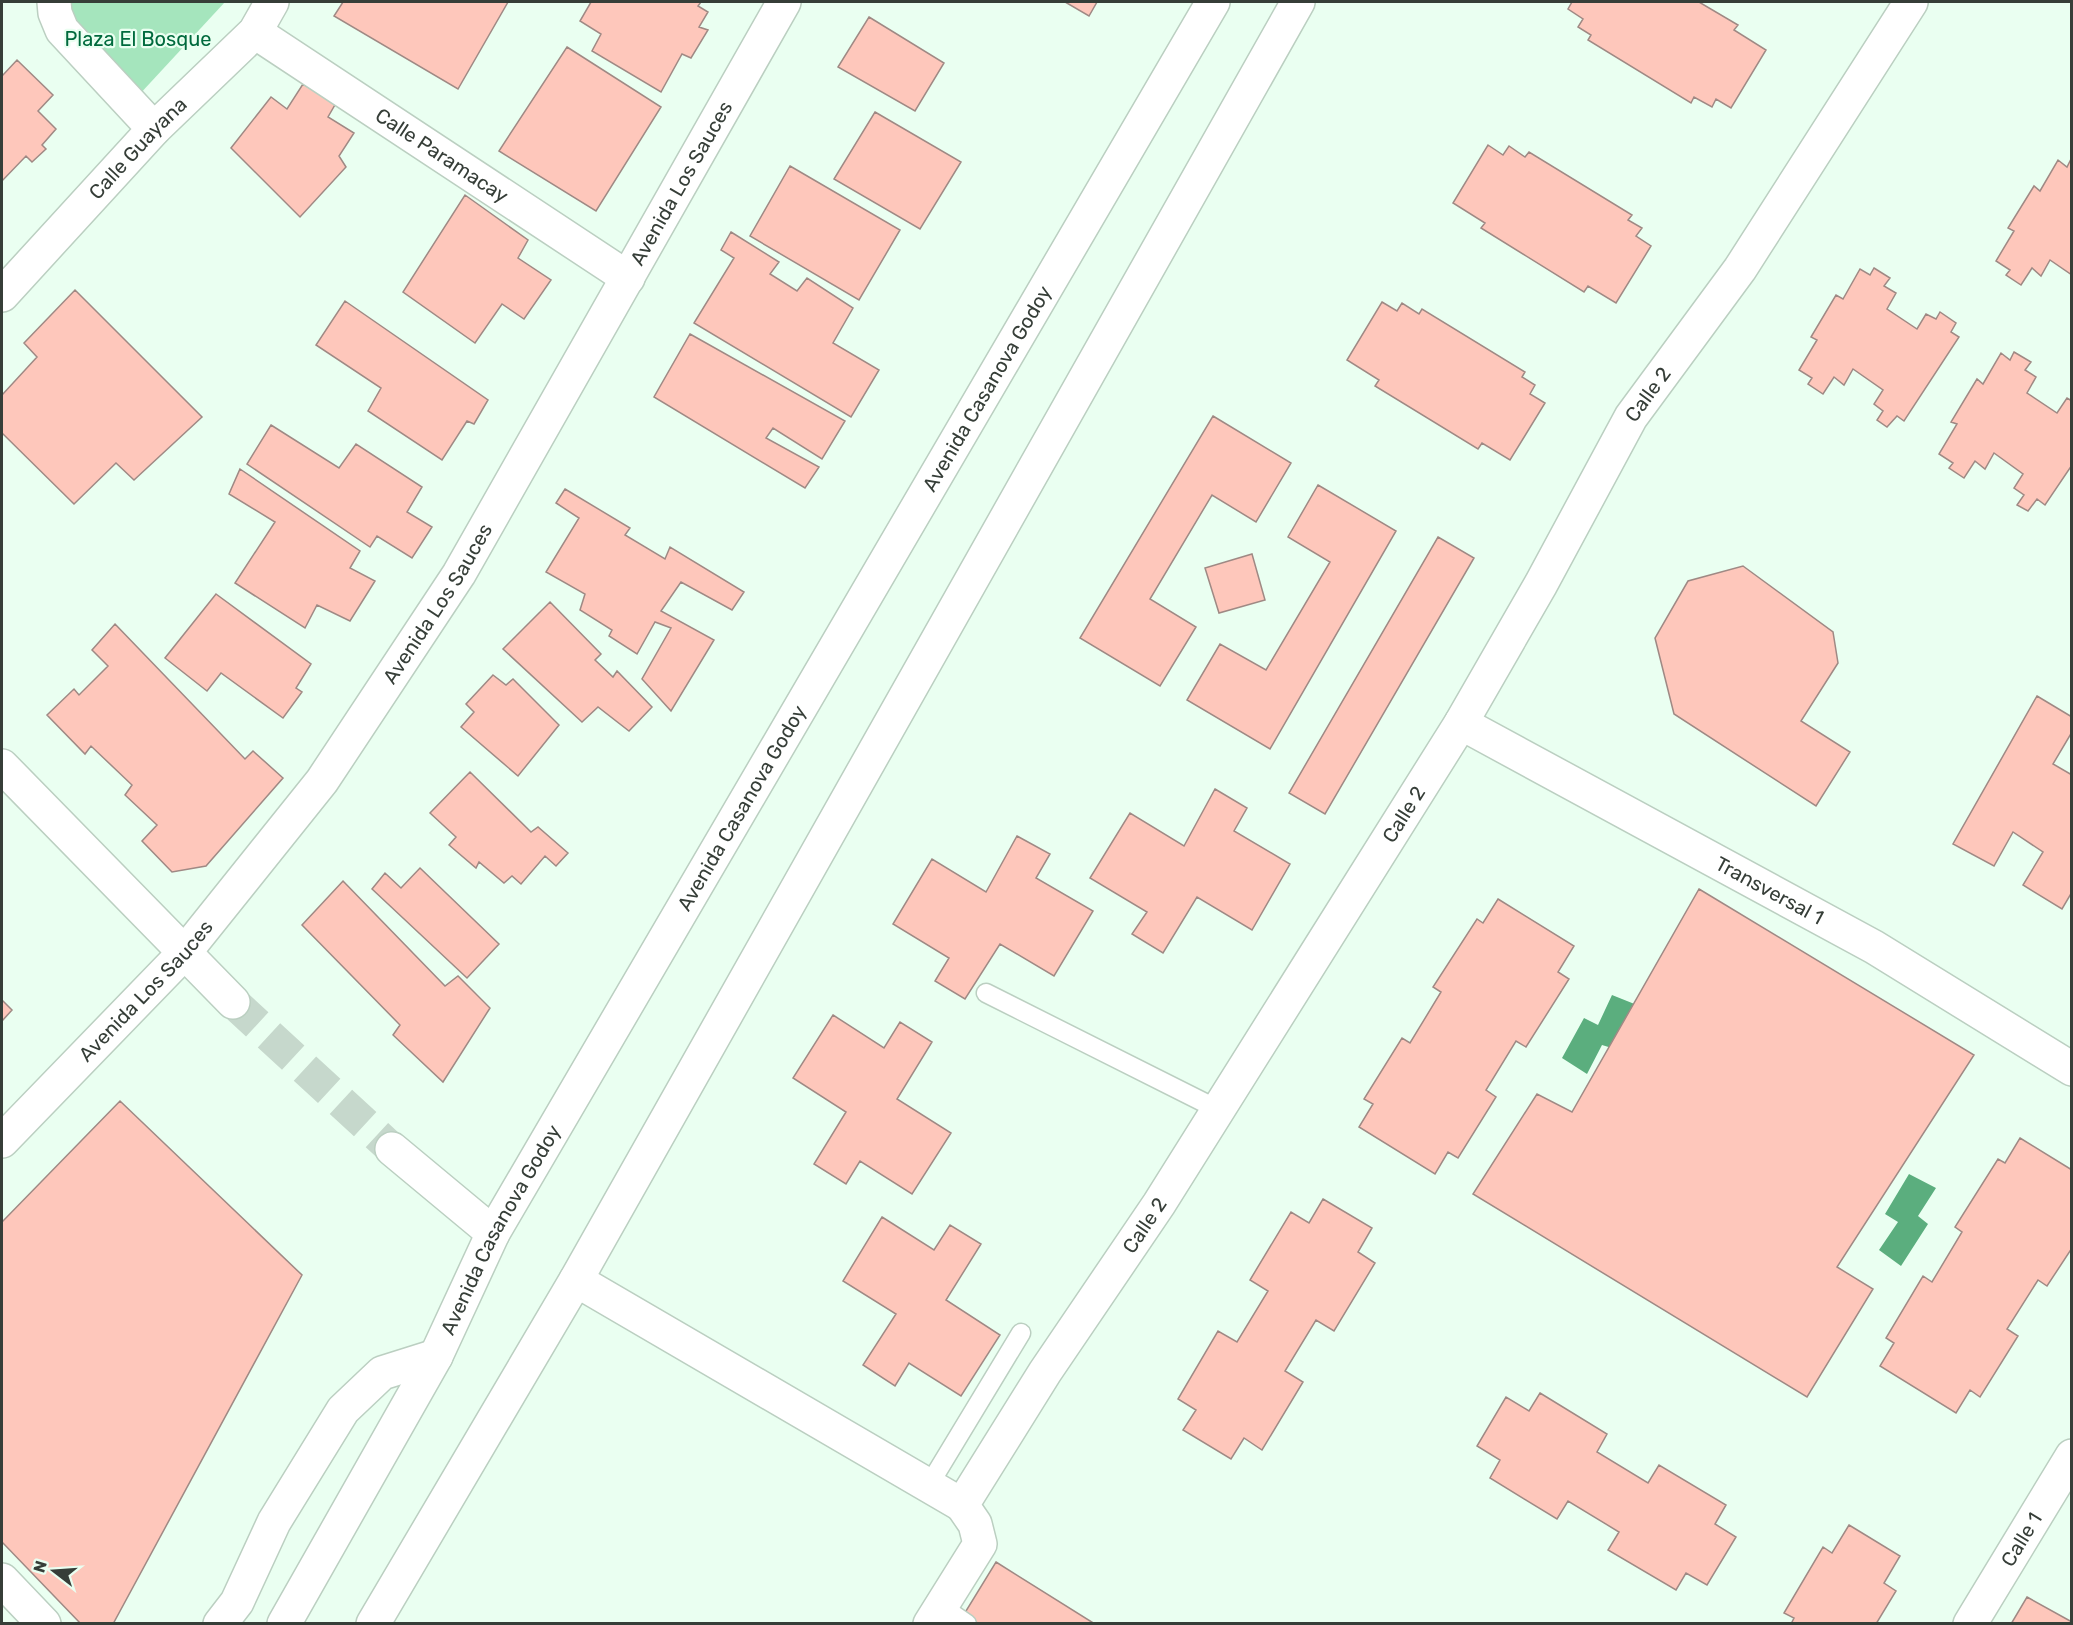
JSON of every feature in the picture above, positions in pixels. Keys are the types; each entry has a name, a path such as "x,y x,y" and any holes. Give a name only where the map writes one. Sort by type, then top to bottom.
{"street":[{"path":"54,2 55,13 62,30 154,129"},
{"name":"Calle Guayana","path":"2,295 154,129 255,32 272,2"},
{"name":"Avenida Los Sauces","path":"2,1141 185,952 322,781 459,574 784,2"},
{"name":"Avenida Casanova Godoy","path":"284,1623 436,1356 494,1233 1213,2"},
{"path":"374,1623 576,1280 1298,2"},
{"name":"Calle 2","path":"963,1505 1045,1372 1159,1204 1461,723 1541,584 1630,417 1740,268 1911,2"},
{"name":"Calle Paramacay","path":"255,32 628,278"},
{"name":"Transversal 1","path":"1461,723 1874,946 2072,1069"},
{"path":"2,766 233,1002"},
{"path":"392,1149 494,1233"},
{"path":"576,1280 963,1505 975,1524 981,1545 946,1618"},
{"path":"220,1623 237,1602 274,1522 343,1410 382,1373 436,1356"},
{"name":"Calle 1","path":"1970,1623 2072,1456"},
{"path":"2,1580 44,1623"}],"lane":[{"path":"986,993 1217,1109"},
{"path":"929,1485 1021,1333"}],"green space":[{"name":"Plaza El Bosque","path":"64,2 225,2 138,96 59,6"}],"shaded area":[{"path":"1612,995 1637,1005 1615,1049 1602,1045 1587,1074 1562,1058 1584,1018 1598,1025"},
{"path":"1909,1174 1936,1188 1918,1216 1928,1224 1901,1266 1879,1250 1898,1222 1885,1214"}],"building":[{"path":"343,2 508,2 458,89 334,16"},
{"path":"591,2 701,2 698,6 708,12 699,27 708,30 691,58 682,54 661,92 592,51 601,34 580,21"},
{"path":"1065,2 1097,2 1089,16"},
{"path":"1572,2 1699,2 1738,25 1734,30 1766,50 1731,108 1716,99 1712,107 1694,97 1691,103 1588,40 1591,35 1578,27 1583,19 1568,9"},
{"path":"869,17 944,63 915,111 838,67"},
{"path":"567,47 661,107 596,211 499,151"},
{"path":"17,60 53,95 38,111 56,129 42,145 46,149 32,162 26,156 2,181 2,76"},
{"path":"303,84 336,103 328,117 354,133 339,156 346,167 300,217 231,148 271,97 287,109"},
{"path":"875,112 961,162 920,229 834,179"},
{"path":"1488,145 1503,155 1509,146 1525,157 1529,152 1632,215 1628,220 1642,228 1636,236 1651,246 1616,303 1588,286 1584,292 1481,228 1485,223 1453,203"},
{"path":"2071,159 2072,275 2050,260 2041,276 2032,268 2021,285 2006,275 2010,270 1996,261 2014,231 2008,228 2034,186 2040,191 2058,160 2067,167"},
{"path":"790,166 900,230 859,300 750,236"},
{"path":"465,195 528,240 518,258 551,280 524,319 502,304 475,343 403,292"},
{"path":"731,232 779,262 770,274 797,291 807,278 853,308 833,343 879,370 851,417 694,323 734,258 721,250"},
{"path":"1874,268 1890,278 1884,286 1896,293 1887,309 1917,329 1926,314 1936,319 1940,312 1956,323 1951,332 1959,337 1904,421 1897,416 1887,427 1877,420 1883,411 1874,404 1883,390 1853,369 1844,385 1834,377 1823,394 1808,384 1812,378 1799,370 1817,340 1811,337 1836,295 1843,299 1860,269 1870,275"},
{"path":"75,290 202,417 134,480 116,463 74,504 2,433 2,395 37,357 24,343"},
{"path":"345,301 488,400 474,424 467,421 442,460 368,411 381,388 316,345"},
{"path":"1382,302 1397,311 1402,303 1419,314 1422,309 1525,372 1522,377 1535,385 1530,394 1545,403 1510,460 1482,443 1478,449 1375,386 1379,380 1347,360"},
{"path":"690,334 845,421 822,459 773,428 766,438 819,467 805,488 654,397"},
{"path":"2014,352 2031,362 2025,370 2036,377 2027,393 2057,413 2067,398 2072,401 2072,465 2045,505 2037,499 2028,511 2017,505 2024,495 2014,488 2023,474 1994,453 1985,469 1975,461 1964,478 1949,468 1953,463 1939,454 1957,424 1951,422 1977,379 1983,384 2001,353 2010,360"},
{"path":"1213,416 1291,463 1256,522 1212,495 1150,599 1196,627 1160,686 1080,638"},
{"path":"271,425 339,468 356,444 422,487 407,512 432,527 412,558 377,536 370,547 247,464"},
{"path":"240,469 360,551 350,568 375,581 350,621 317,605 305,628 235,583 275,522 229,494"},
{"path":"1318,485 1396,531 1270,749 1187,700 1220,644 1266,670 1330,562 1288,537"},
{"path":"565,489 630,528 625,535 665,559 670,547 744,592 732,610 681,582 661,611 714,640 671,711 642,679 671,628 655,622 637,654 609,636 612,630 580,610 585,594 546,572 579,518 556,503"},
{"path":"1438,537 1474,558 1325,814 1289,793"},
{"path":"1252,554 1265,600 1219,613 1205,568"},
{"path":"1743,566 1833,632 1838,663 1801,721 1850,752 1816,806 1674,714 1655,638 1688,581"},
{"path":"216,594 311,664 296,688 302,692 283,718 221,673 207,691 165,658"},
{"path":"550,602 601,654 595,660 613,677 617,671 652,707 629,731 598,707 582,722 503,649"},
{"path":"115,624 245,759 253,751 283,778 206,866 172,872 142,841 157,825 125,795 132,785 91,746 85,754 47,715 74,689 79,695 108,666 92,650"},
{"path":"493,675 506,685 513,679 559,725 518,776 461,727 474,712 466,704"},
{"path":"2037,696 2072,717 2072,732 2053,764 2072,775 2072,892 2062,909 2023,885 2043,852 2013,832 1994,866 1953,844"},
{"path":"470,772 531,832 538,827 568,853 556,866 545,856 521,884 512,876 504,883 479,862 476,868 449,845 456,837 430,813"},
{"path":"1215,789 1247,808 1234,831 1290,864 1252,930 1197,897 1163,953 1132,934 1147,912 1090,878 1130,813 1184,846"},
{"path":"1017,836 1050,854 1036,878 1093,911 1054,976 1000,944 965,999 935,981 949,958 893,924 932,859 986,892"},
{"path":"420,868 499,944 467,978 372,889 385,873 401,888"},
{"path":"343,881 445,986 458,976 490,1008 443,1082 393,1035 400,1025 302,925"},
{"path":"1699,889 1974,1055 1837,1267 1873,1289 1807,1397 1473,1194 1537,1094 1572,1112"},
{"path":"1498,899 1574,946 1558,972 1569,979 1526,1047 1516,1041 1486,1090 1496,1097 1458,1158 1448,1152 1435,1174 1359,1127 1373,1104 1364,1099 1402,1038 1410,1043 1441,992 1433,987 1477,919 1483,923"},
{"path":"2,1000 12,1010 2,1021"},
{"path":"833,1015 884,1048 900,1022 932,1042 897,1099 951,1133 912,1194 860,1161 846,1184 814,1164 846,1112 793,1078"},
{"path":"120,1101 302,1275 113,1624 81,1624 2,1542 2,1222"},
{"path":"2020,1138 2072,1170 2072,1248 2047,1286 2038,1280 2007,1329 2018,1336 1980,1397 1970,1390 1956,1413 1880,1366 1894,1343 1886,1338 1923,1276 1932,1282 1962,1232 1955,1227 1998,1159 2005,1163"},
{"path":"1323,1199 1372,1228 1358,1252 1375,1263 1334,1331 1316,1320 1285,1371 1303,1382 1262,1450 1244,1438 1231,1459 1183,1430 1196,1410 1178,1399 1218,1331 1237,1342 1268,1291 1250,1280 1291,1212 1309,1223"},
{"path":"882,1217 934,1250 950,1225 981,1244 946,1300 1000,1335 961,1396 909,1363 895,1386 863,1365 896,1314 843,1281"},
{"path":"1540,1393 1607,1434 1597,1452 1648,1483 1659,1465 1726,1505 1715,1524 1736,1537 1707,1585 1686,1573 1676,1590 1608,1550 1619,1532 1568,1501 1557,1519 1490,1478 1500,1460 1477,1446 1506,1397 1529,1411"},
{"path":"1849,1525 1900,1556 1884,1583 1896,1591 1876,1624 1791,1624 1794,1618 1784,1613 1823,1547 1832,1553"},
{"path":"996,1562 1095,1624 958,1624"},
{"path":"2027,1597 2072,1622 2072,1624 2011,1624"}],"tunnel":[{"path":"233,1002 392,1149"}]}
